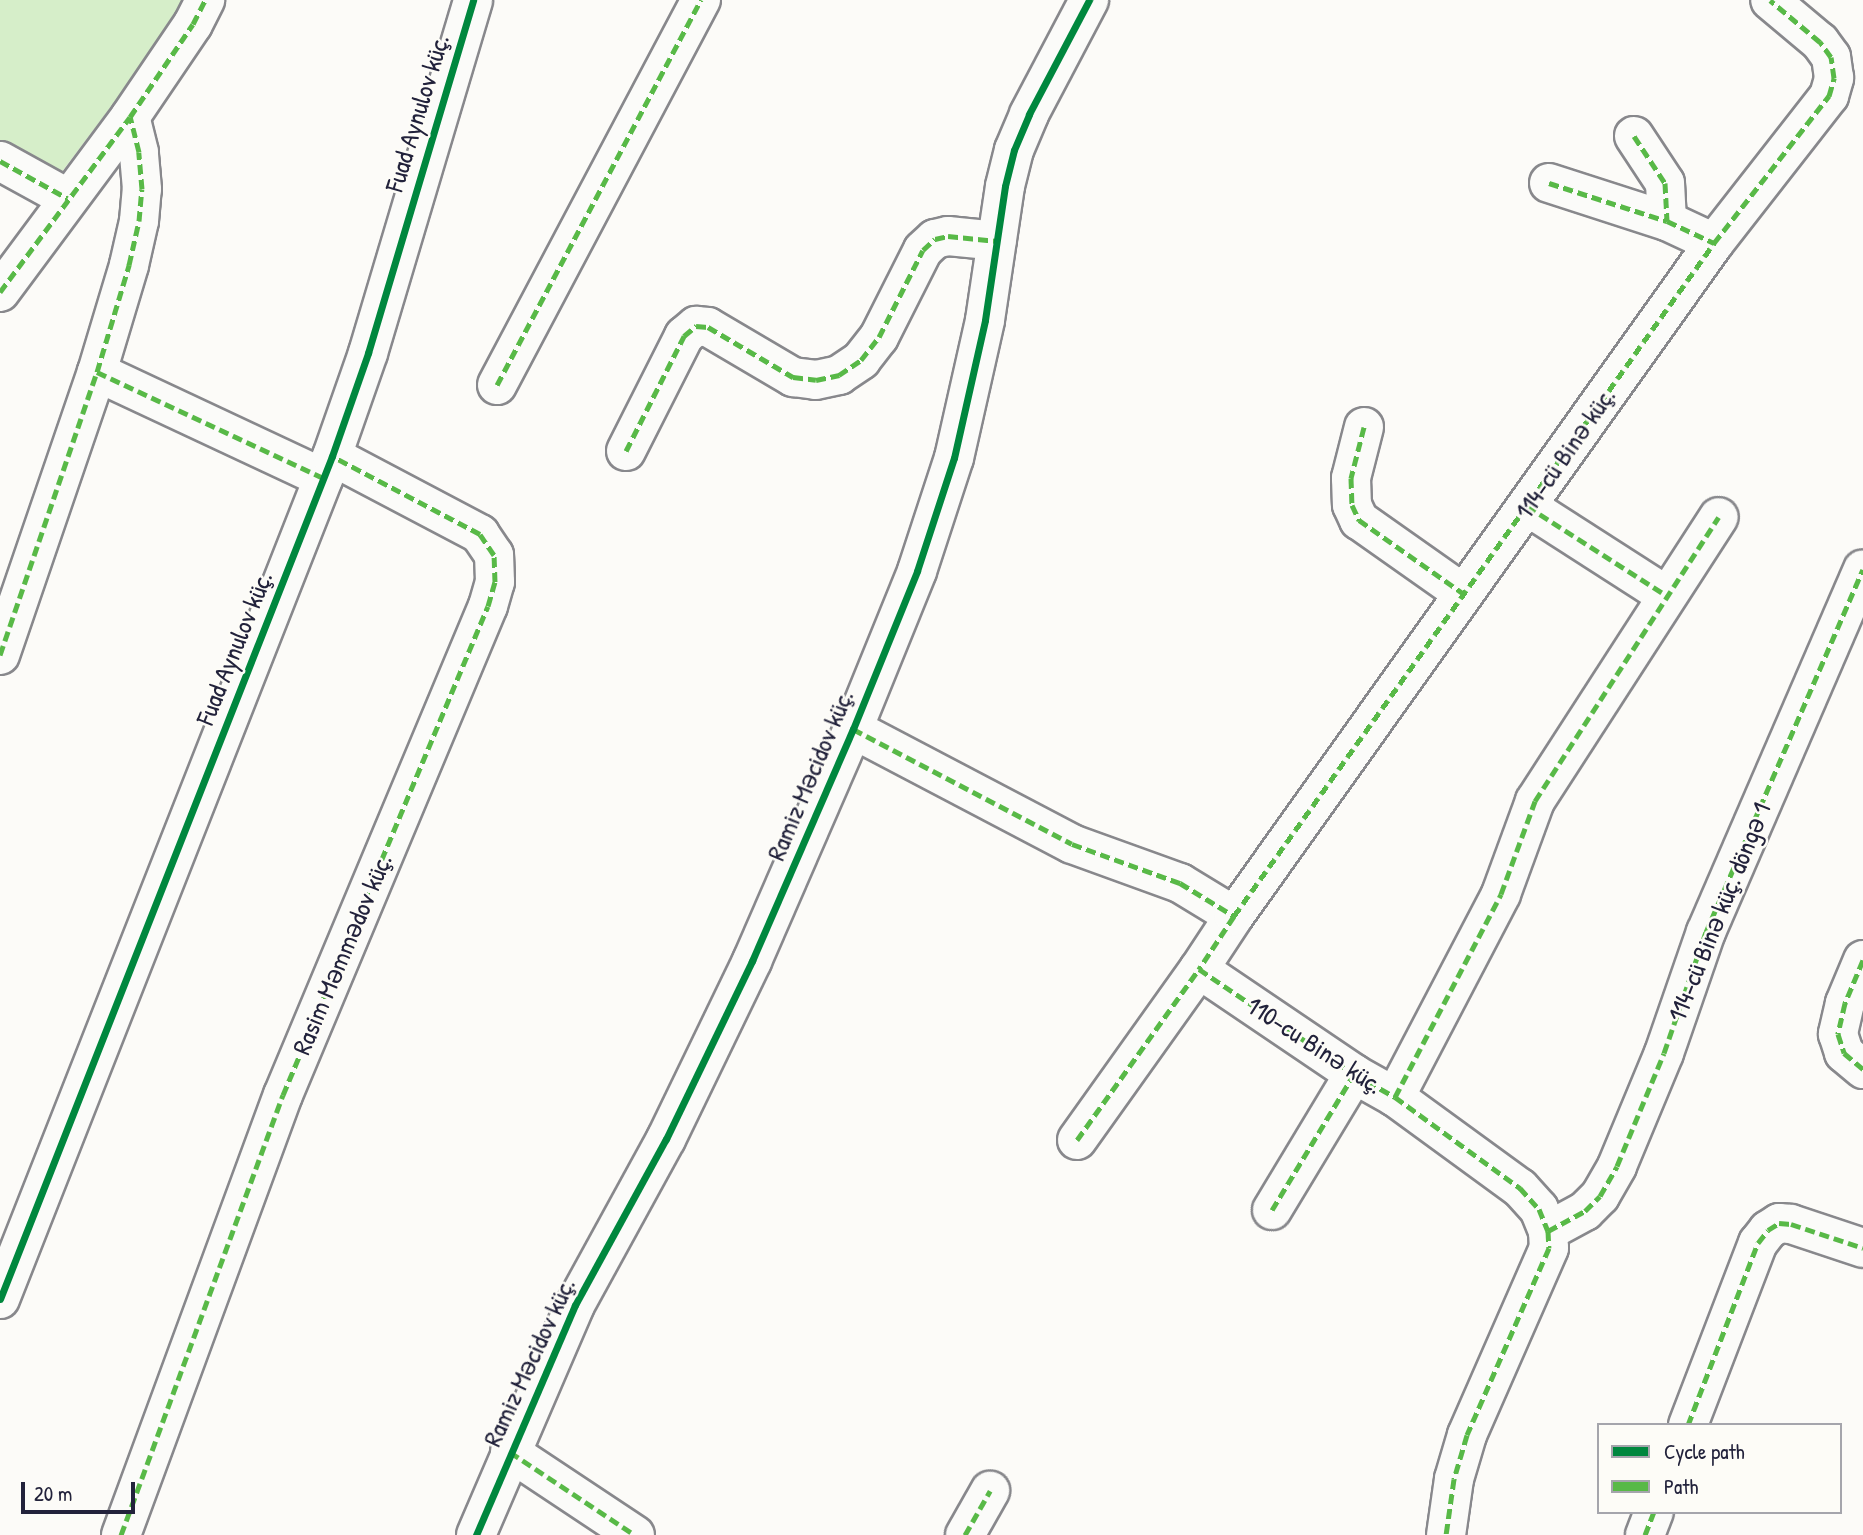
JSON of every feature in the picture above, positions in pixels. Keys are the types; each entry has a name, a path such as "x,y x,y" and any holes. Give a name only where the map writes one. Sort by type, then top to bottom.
{"street":[{"path":"0,292 67,198 130,117 193,24 205,0"},
{"name":"Fuad Aynulov küç.","path":"0,1299 328,467 368,353 473,0"},
{"path":"497,386 701,0"},
{"name":"Ramiz Məcidov küç.","path":"476,1535 575,1305 709,1054 853,729 917,571 954,458 985,320 1014,150 1029,114 1089,0"},
{"name":"114-cü Binə küç.","path":"1234,916 1714,243 1829,96 1834,78 1830,57 1820,42 1770,0"},
{"path":"0,655 97,372 139,221 142,189 139,152 130,117"},
{"path":"1634,136 1656,164 1665,183 1667,221"},
{"path":"0,161 67,198"},
{"path":"1549,183 1667,221 1714,243"},
{"path":"626,451 684,336 696,326 708,327 793,377 816,380 839,375 861,360 878,337 923,250 935,239 948,236 997,241"},
{"name":"Rasim Məmmədov küç.","path":"97,372 328,467 480,534 494,555 495,582 488,606 283,1095 121,1535"},
{"path":"1364,427 1351,478 1352,505 1359,520 1464,594"},
{"path":"1527,506 1667,596"},
{"path":"1395,1097 1501,894 1535,801 1718,517"},
{"name":"114-cü Binə küç. döngə 1","path":"1548,1231 1585,1211 1600,1196 1617,1166 1664,1053 1706,932 1863,570"},
{"path":"853,729 1072,844 1180,883 1234,916 1077,1140"},
{"path":"1863,960 1845,1003 1838,1034 1844,1053 1863,1069"},
{"name":"110-cu Binə küç.","path":"1199,969 1354,1074 1395,1097 1520,1188 1539,1209 1548,1231"},
{"path":"1272,1210 1354,1074"},
{"path":"1689,1423 1758,1243 1768,1230 1779,1223 1791,1224 1863,1248"},
{"path":"1446,1535 1454,1479 1467,1435 1541,1271 1549,1248 1548,1231"},
{"path":"510,1452 635,1535"},
{"path":"965,1535 990,1491"},
{"path":"1645,1535 1653,1514"}],"green space":[{"path":"0,0 185,0 167,32 61,173 0,142"}],"marked path":[{"path":"0,292 130,117 193,24 205,0"},
{"path":"497,385 701,0"},
{"path":"1234,916 1714,243 1829,96 1834,78 1831,57 1820,42 1770,0"},
{"path":"0,655 97,372 129,265 139,221 142,189 139,152 130,117"},
{"path":"1634,136 1665,183 1667,221"},
{"path":"0,161 67,198"},
{"path":"1549,183 1667,221 1714,243"},
{"path":"626,451 684,336 696,326 708,327 793,377 816,380 839,375 861,360 879,337 923,250 935,239 948,236 997,241"},
{"path":"97,372 323,478"},
{"path":"1364,427 1351,478 1352,505 1359,520 1464,594"},
{"path":"121,1535 283,1095 488,606 495,582 494,555 480,534 332,456"},
{"path":"1527,506 1667,596"},
{"path":"1395,1097 1501,894 1535,801 1719,517"},
{"path":"1548,1231 1585,1211 1600,1196 1617,1166 1664,1053 1706,932 1863,570"},
{"path":"853,729 1072,844 1180,883 1234,916 1199,969 1354,1074 1395,1097 1520,1188 1539,1209 1548,1231 1549,1248 1467,1435 1454,1479 1446,1535"},
{"path":"1863,960 1845,1003 1838,1034 1844,1053 1863,1069"},
{"path":"1077,1140 1199,969"},
{"path":"1272,1210 1354,1074"},
{"path":"1689,1423 1758,1243 1768,1230 1779,1223 1791,1224 1863,1248"},
{"path":"510,1452 635,1535"},
{"path":"965,1535 990,1491"},
{"path":"1645,1535 1653,1514"}],"cycle path":[{"path":"0,1299 332,456 368,353 473,0"},
{"path":"476,1535 575,1305 666,1139 752,961 853,729 917,571 954,458 985,320 1005,186 1014,150 1029,114 1089,0"}]}
